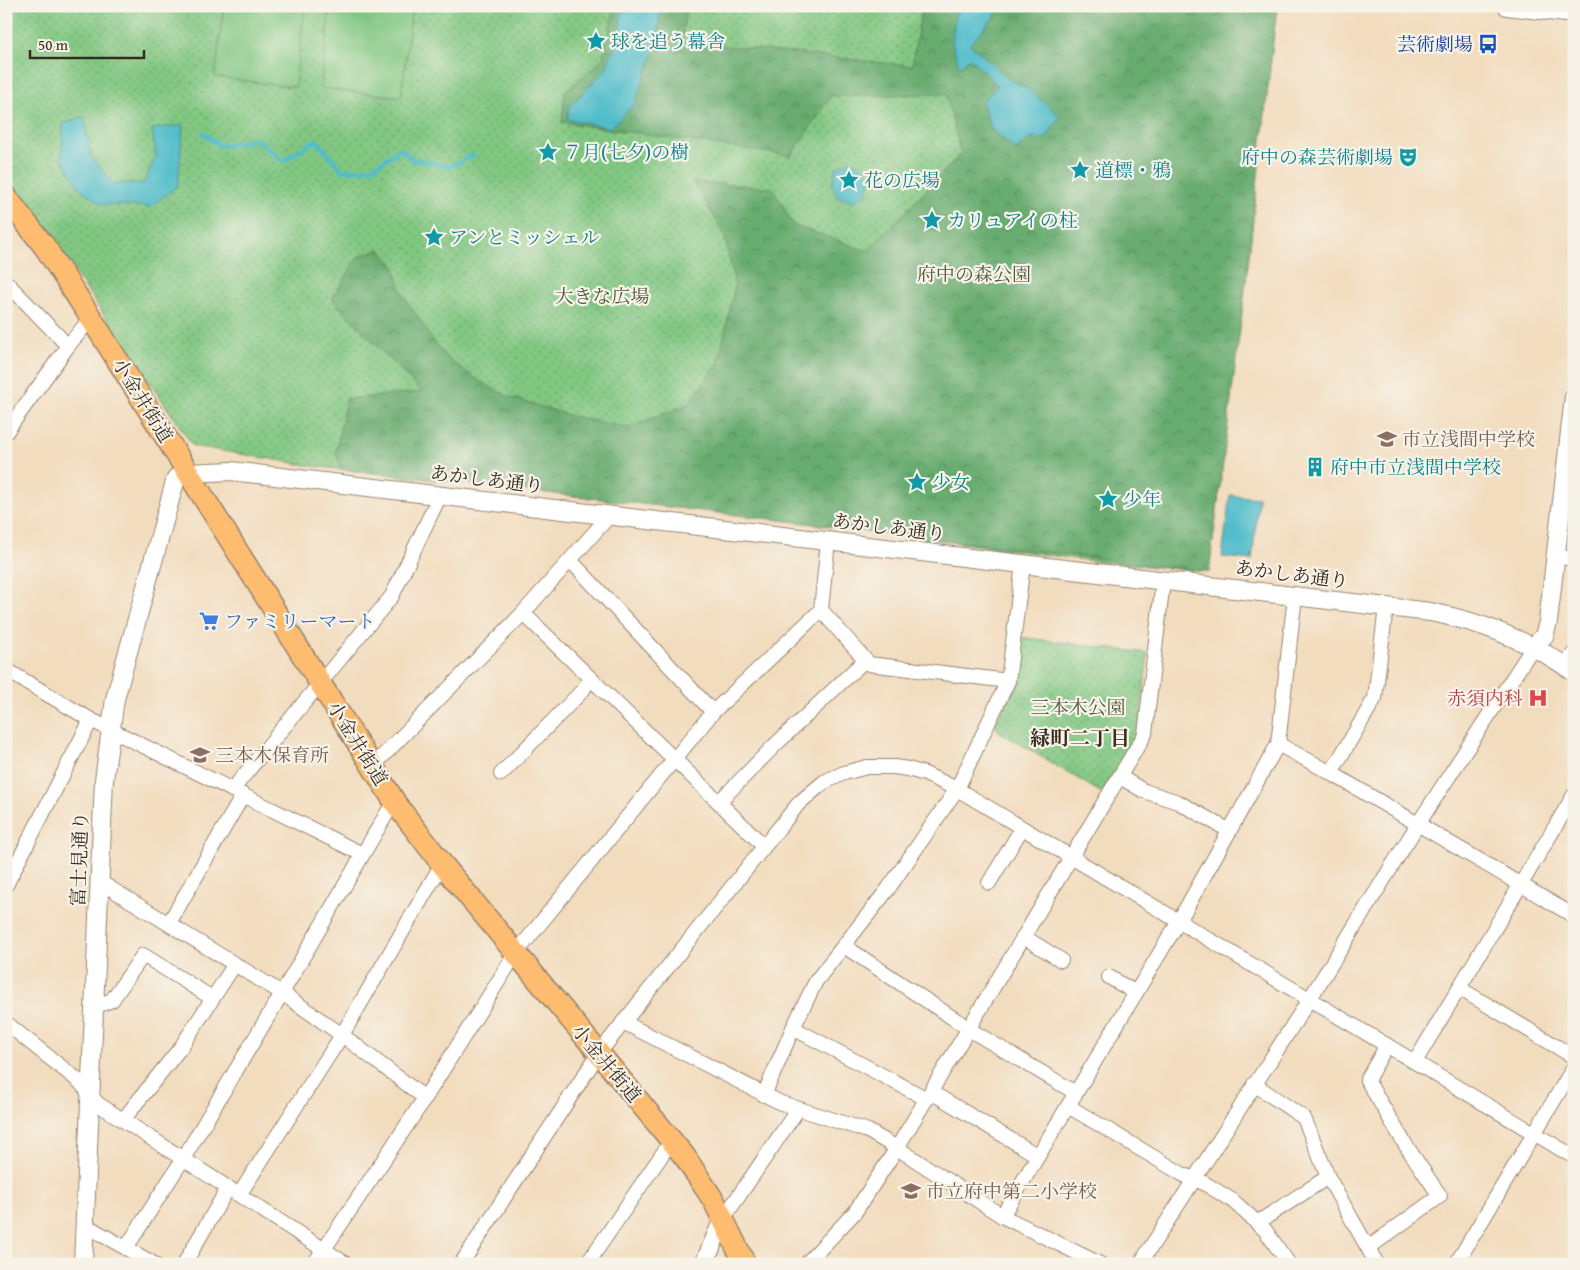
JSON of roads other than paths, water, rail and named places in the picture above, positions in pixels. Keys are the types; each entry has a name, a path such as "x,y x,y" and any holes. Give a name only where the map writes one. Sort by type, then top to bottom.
{"main road":[{"name":"小金井街道","path":"6,197 45,247 91,318 396,804 442,864 672,1140 703,1182 745,1264"}],"street":[{"path":"1507,6 1574,14"},
{"path":"6,282 68,346"},
{"path":"6,432 68,346 91,318"},
{"path":"1140,1264 1309,1000 1418,824 1533,647 1544,636 1548,622 1555,556 1569,475 1574,397"},
{"name":"あかしあ通り","path":"188,473 231,471 1430,612 1489,627 1571,664"},
{"name":"富士見通り","path":"83,1264 104,780 114,699 176,478 188,473"},
{"path":"169,923 237,792 320,683 392,596 440,495"},
{"path":"372,767 523,613 610,515"},
{"path":"314,1264 425,1098 516,953 713,712 821,610 828,541"},
{"path":"1555,556 1574,559"},
{"path":"571,561 713,712"},
{"path":"764,1095 816,981 888,889 957,789 1008,681 1023,564"},
{"path":"806,1264 856,1212 897,1148 1145,734 1163,581"},
{"path":"1002,1216 1179,921 1278,744 1295,596"},
{"path":"1330,773 1375,698 1386,607"},
{"path":"821,610 869,664 1008,681"},
{"path":"523,613 764,846"},
{"path":"719,802 774,746 865,660"},
{"path":"6,670 91,720 362,854"},
{"path":"500,774 583,690 590,678"},
{"path":"6,885 91,720"},
{"path":"1278,744 1574,916"},
{"path":"461,1264 598,1053 799,804 813,790 835,777 855,770 879,766 908,769 925,774 957,789 1574,1157"},
{"path":"1120,777 1144,791 1178,802 1230,830"},
{"path":"1415,1062 1574,795"},
{"path":"126,1248 183,1159 386,813 396,804"},
{"path":"989,883 1022,828"},
{"path":"184,1264 342,1035 442,864"},
{"path":"100,882 282,993 342,1035 425,1098"},
{"path":"1024,937 1061,960"},
{"path":"844,946 977,1034 1076,1093"},
{"path":"94,1007 112,1000 143,955 212,998"},
{"path":"123,1120 181,1047 235,964"},
{"path":"1109,977 1136,993"},
{"path":"1459,988 1574,1056"},
{"path":"623,1022 780,1103 868,1131 1002,1216 1100,1264"},
{"path":"6,1023 80,1082 98,1104 346,1264"},
{"path":"793,1028 929,1096 1038,1156"},
{"path":"1368,1248 1440,1196 1367,1080 1387,1046"},
{"path":"1456,1264 1574,1067"},
{"path":"1254,1084 1304,1118 1328,1177 1377,1264"},
{"path":"1068,1106 1182,1174 1204,1183 1233,1201 1265,1230 1289,1264"},
{"path":"704,1264 723,1219 798,1109"},
{"path":"587,1264 672,1140"},
{"path":"1257,1223 1328,1177"},
{"path":"85,1226 154,1264"}],"water":[{"path":"623,6 661,6 656,47 634,105 610,128 567,119 569,107 606,69 617,40"},
{"path":"956,6 998,6 998,12 970,44 1009,79 1030,90 1060,116 1046,139 1031,138 1016,150 991,129 982,101 998,86 970,58 959,67 952,42"},
{"path":"84,116 91,156 113,183 144,183 156,155 152,129 183,125 178,185 151,207 100,204 79,187 62,158 63,124"},
{"path":"851,161 864,167 870,180 866,194 854,201 838,197 832,184 837,167"},
{"path":"1230,495 1259,498 1252,560 1222,557"}],"waterway":[{"path":"203,133 221,146 256,139 283,161 316,140 343,171 372,168 401,149 412,159 450,167 473,155"}],"place":[{"name":"球を追う幕舎","path":"596,41"},
{"name":"芸術劇場","path":"1488,44"},
{"name":"７月(七夕)の樹","path":"548,152"},
{"name":"府中の森芸術劇場","path":"1408,157"},
{"name":"道標・鴉","path":"1080,170"},
{"name":"花の広場","path":"849,180"},
{"name":"カリュアイの柱","path":"932,220"},
{"name":"アンとミッシェル","path":"434,237"},
{"name":"市立浅間中学校","path":"1387,439"},
{"name":"府中市立浅間中学校","path":"1315,467"},
{"name":"少女","path":"917,482"},
{"name":"少年","path":"1108,499"},
{"name":"ファミリーマート","path":"209,621"},
{"name":"赤須内科","path":"1538,698"},
{"name":"三本木保育所","path":"200,755"},
{"name":"市立府中第二小学校","path":"911,1191"}],"district":[{"name":"緑町二丁目","path":"1080,738"}],"park label":[{"name":"府中の森公園","path":"974,274"},
{"name":"大きな広場","path":"602,296"},
{"name":"三本木公園","path":"1078,707"}]}
